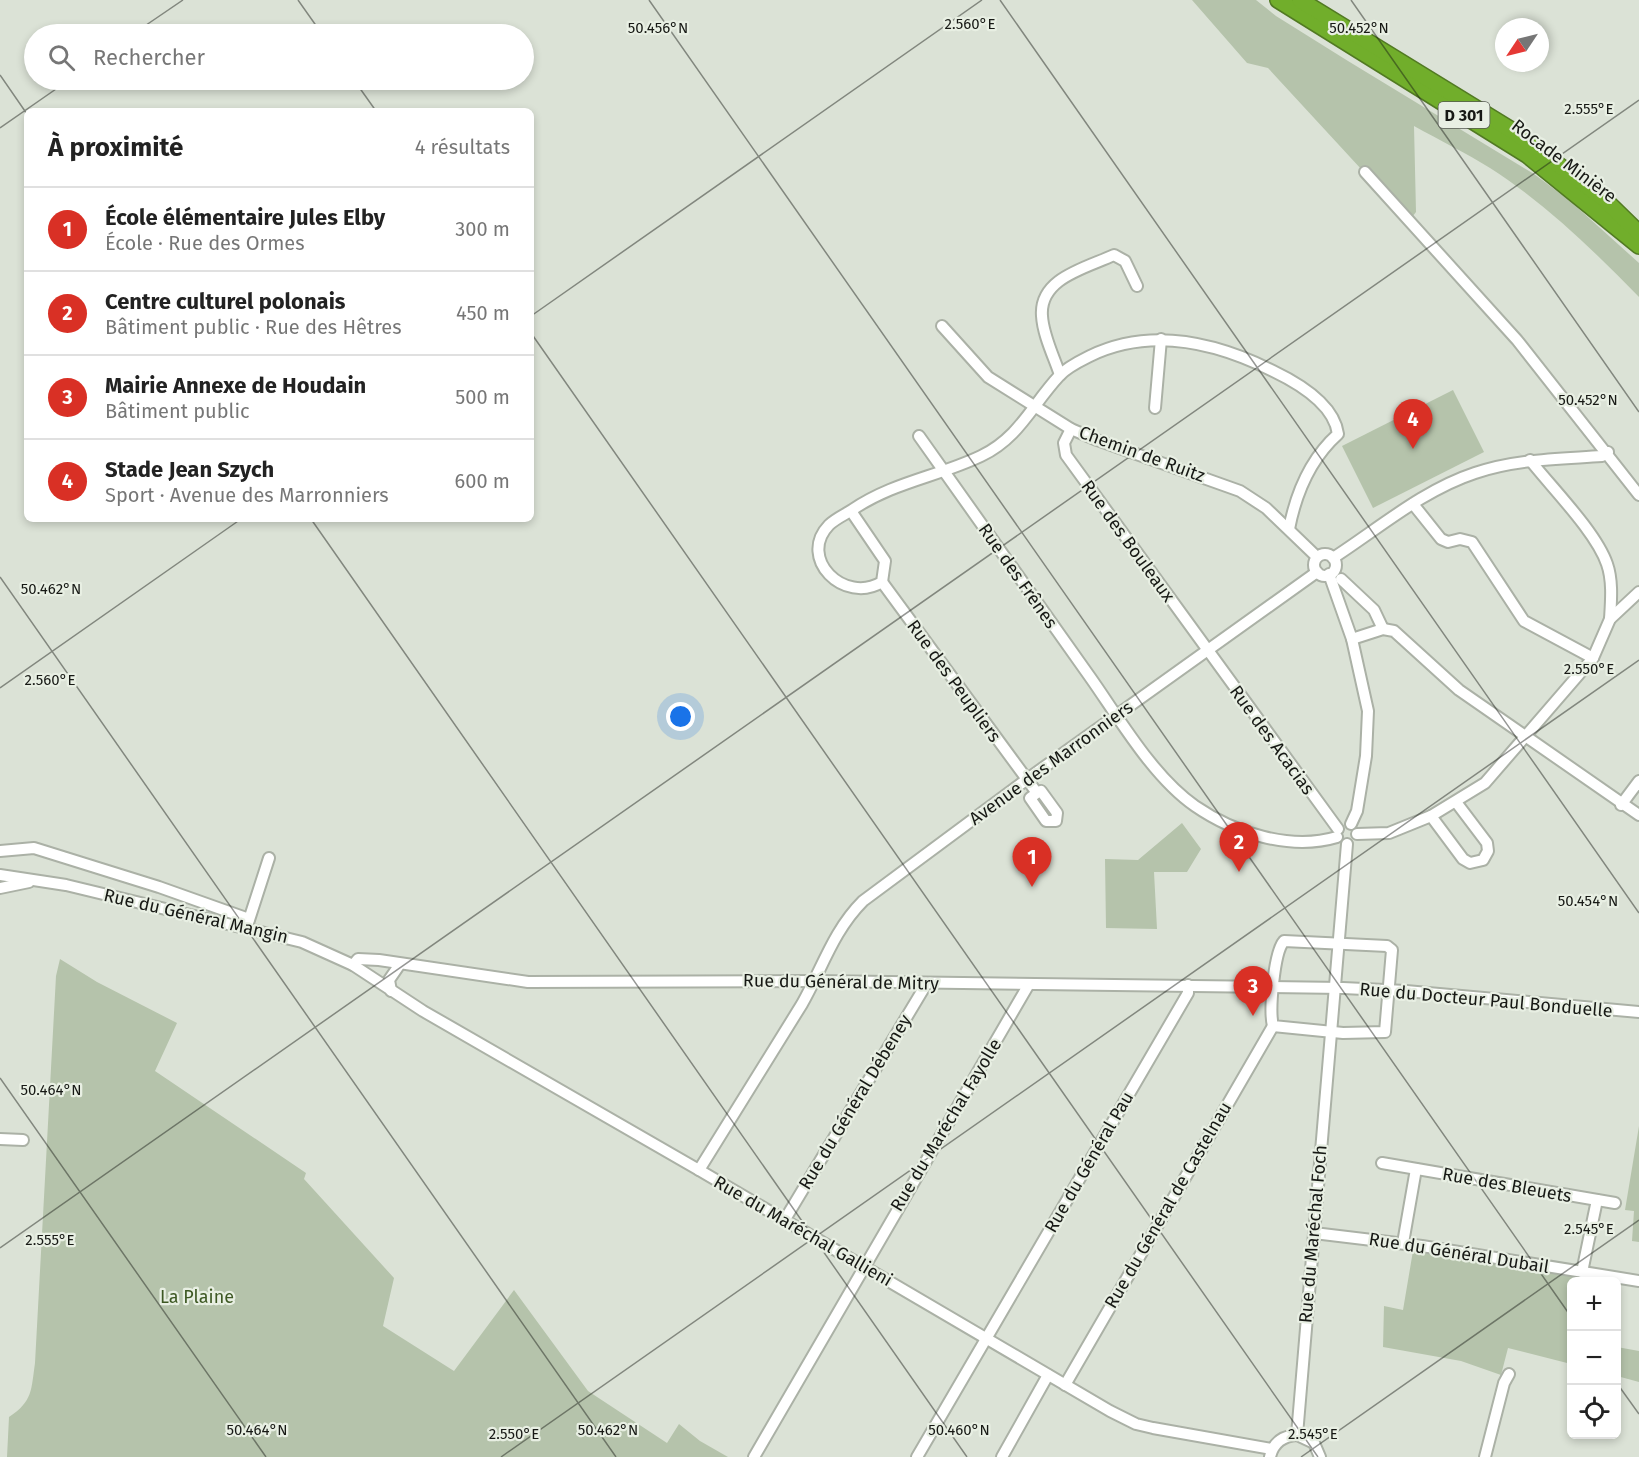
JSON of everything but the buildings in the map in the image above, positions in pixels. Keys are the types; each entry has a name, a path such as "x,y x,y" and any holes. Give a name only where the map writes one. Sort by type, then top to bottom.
{"highway":[{"name":"Rocade Minière","path":"1278,0 1527,155 1639,246"},
{"name":"Rocade Minière","path":"1300,0 1374,48 1513,131 1604,199 1639,233"}],"street":[{"path":"1365,172 1517,340 1608,452 1639,495"},
{"path":"1060,375 1042,317 1044,297 1056,281 1114,255 1125,261 1137,286"},
{"name":"Chemin de Ruitz","path":"942,326 988,377 1071,429 1132,454 1240,491 1266,508 1317,557"},
{"path":"1155,408 1161,339"},
{"path":"851,511 885,561 882,582 863,589 848,588 833,580 820,560 819,545 823,533 830,524 884,490 943,471 1001,445 1017,431 1060,375 1107,348 1134,341 1161,339 1189,342 1254,362 1286,377 1336,418 1338,434 1310,469 1302,485 1289,529"},
{"name":"Rue des Bouleaux","path":"1071,429 1064,443 1066,455 1207,650"},
{"name":"Rue des Frênes","path":"919,436 1162,776 1180,795 1196,807 1230,826 1285,841 1305,842 1337,833 1344,824 1354,829 1389,833 1431,816 1456,802 1497,772 1593,658 1610,619"},
{"path":"1333,558 1413,504 1473,474 1530,460 1602,456 1608,452"},
{"path":"1530,460 1597,546 1607,565 1611,588 1610,619"},
{"path":"1413,504 1442,539 1448,542 1460,539 1472,542 1530,626 1593,658"},
{"path":"1326,554 1333,558 1335,567 1329,574 1317,572 1314,566 1317,557 1326,554"},
{"name":"Avenue des Marronniers","path":"699,1170 815,981 826,953 850,914 863,901 1026,780 1317,572"},
{"path":"1329,574 1352,639 1368,711 1366,756 1354,841 1347,844"},
{"path":"1341,579 1374,610 1383,629"},
{"name":"Rue des Peupliers","path":"882,582 1037,793"},
{"path":"1610,619 1639,592"},
{"path":"1352,639 1383,629 1394,631 1459,690 1621,805 1639,815"},
{"name":"Rue des Acacias","path":"1207,650 1347,844"},
{"path":"1621,805 1639,781"},
{"path":"1431,816 1463,859 1470,863 1483,860 1488,851 1486,843 1456,802"},
{"name":"Rue du Maréchal Foch","path":"1297,1435 1347,844"},
{"name":"Rue du Général Mangin","path":"0,851 34,848 148,883 248,924 302,942 352,965"},
{"path":"248,924 269,858"},
{"name":"Rue du Général Mangin","path":"0,875 66,885 248,924"},
{"name":"Rue du Général Mangin","path":"0,888 35,881"},
{"path":"1284,941 1337,944 1387,946 1392,950 1385,1032 1330,1032 1273,1026 1274,987 1279,946 1284,941"},
{"name":"Rue du Général de Mitry","path":"352,965 358,959 366,959 528,982 815,981 1334,988"},
{"path":"391,991 389,980 400,963"},
{"name":"Rue du Maréchal Gallieni","path":"352,965 391,991 1065,1385 1136,1424 1271,1453"},
{"name":"Rue du Général Débeney","path":"784,1221 927,984"},
{"name":"Rue du Maréchal Fayolle","path":"754,1457 1029,984"},
{"name":"Rue du Général Pau","path":"917,1457 1182,1004 1188,993 1188,985"},
{"name":"Rue du Docteur Paul Bonduelle","path":"1334,988 1389,990 1639,1012"},
{"name":"Rue du Général de Castelnau","path":"1065,1385 1273,1026"},
{"path":"0,1139 23,1140"},
{"name":"Rue des Bleuets","path":"1382,1163 1615,1203"},
{"name":"Rue des Bleuets","path":"1404,1243 1416,1169"},
{"name":"Rue des Bleuets","path":"1582,1272 1597,1200"},
{"name":"Rue du Général Dubail","path":"1314,1233 1404,1243 1639,1281"},
{"path":"1485,1457 1504,1383 1509,1374"},
{"path":"1002,1457 1048,1375"},
{"path":"1271,1453 1281,1440 1297,1435 1314,1443 1320,1457"}],"green space":[{"path":"1192,0 1256,0 1276,16 1534,174 1569,200 1639,263 1639,297 1550,212 1511,182 1414,126 1416,212 1409,221 1268,68 1247,63"},
{"path":"1453,390 1484,452 1373,508 1342,446"},
{"path":"1182,823 1201,849 1187,872 1154,872 1157,929 1106,928 1105,859 1138,860"},
{"name":"La Plaine","path":"60,959 97,982 177,1023 155,1071 306,1173 304,1179 394,1278 383,1326 454,1371 514,1290 588,1391 667,1443 679,1424 700,1441 728,1457 7,1457 9,1417 23,1406 30,1394 35,1363 56,976"},
{"path":"1639,1126 1639,1242 1632,1241 1634,1211 1625,1210"},
{"path":"1414,1245 1589,1274 1589,1277 1567,1277 1567,1363 1508,1348 1501,1375 1461,1361 1383,1347 1384,1306 1403,1310"},
{"path":"1621,1348 1639,1351 1639,1382 1621,1377"}],"place":[{"name":"Stade Jean Szych","path":"1413,449"},
{"name":"Centre culturel polonais","path":"1239,872"},
{"name":"École élémentaire Jules Elby","path":"1032,887"},
{"name":"Mairie Annexe de Houdain","path":"1253,1016"}]}
